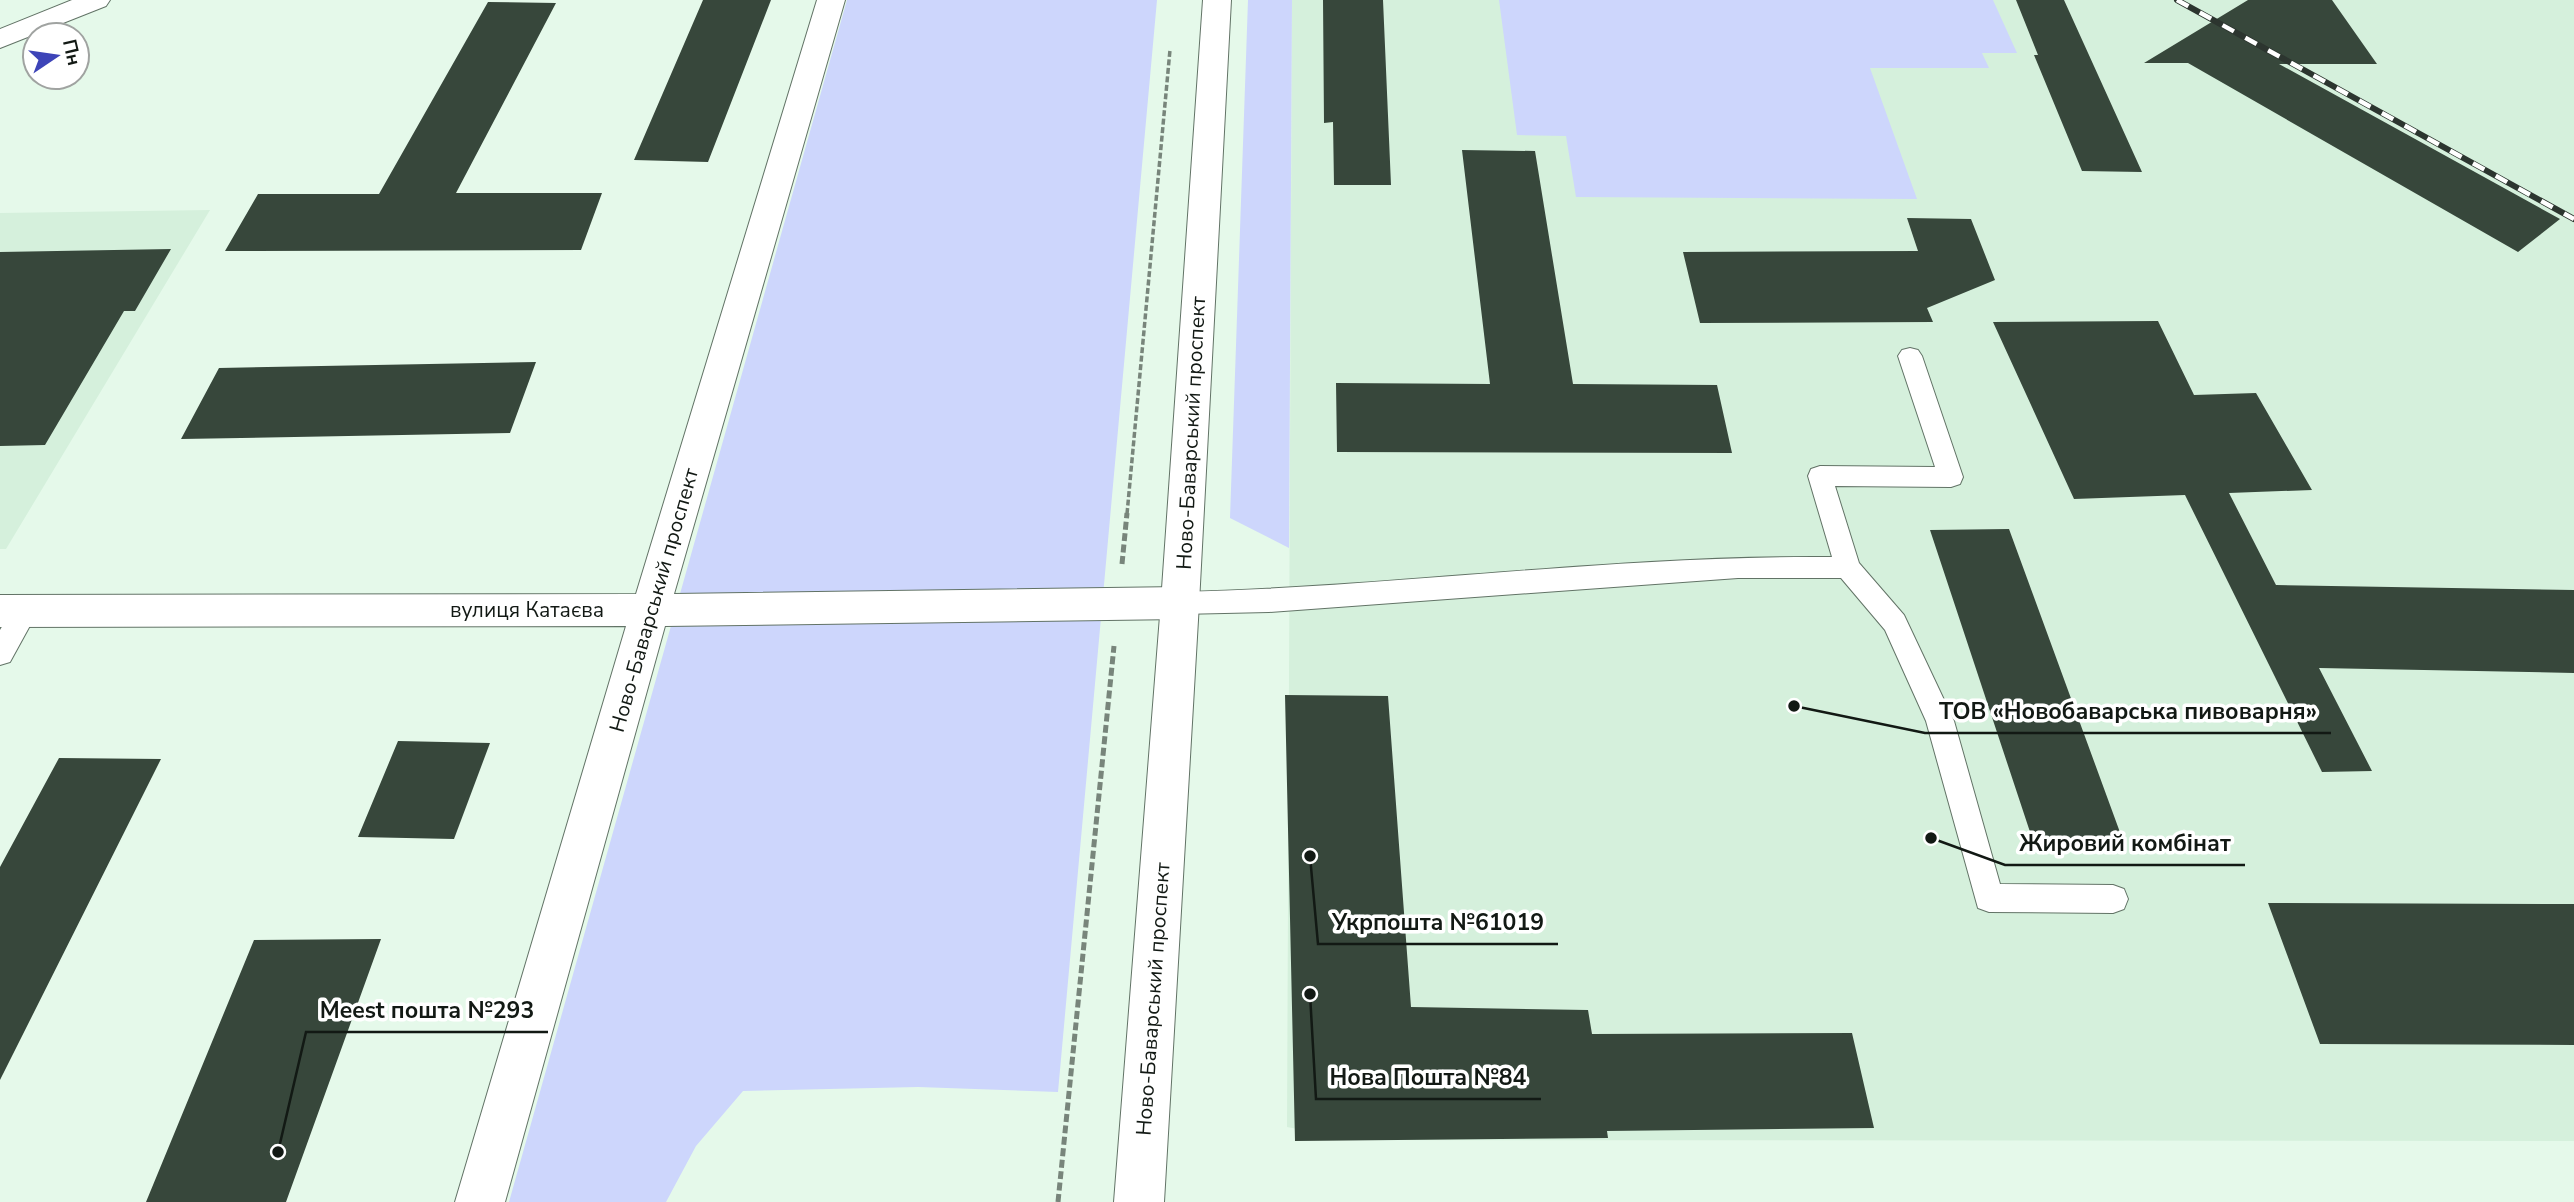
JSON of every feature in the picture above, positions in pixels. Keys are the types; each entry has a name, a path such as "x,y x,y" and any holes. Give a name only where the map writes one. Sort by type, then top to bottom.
{"street":[{"path":"0,39 96,0"},
{"name":"Ново-Баварський проспект","path":"480,1202 650,610 831,0"},
{"name":"Ново-Баварський проспект","path":"1139,1202 1180,603 1217,0"},
{"name":"вулиця Катаєва","path":"13,611 650,610 1180,603"}],"lane":[{"path":"1910,356 1951,477 1819,476 1848,569 1895,623 1940,721 1989,898 2113,899"},
{"path":"1180,603 1269,601 1738,567 1848,569"},
{"path":"0,654 13,611"}],"shaded area":[{"path":"847,0 1157,0 1058,1092 918,1087 743,1091 696,1146 666,1202 509,1202"},
{"path":"1248,0 1292,0 1289,548 1230,518"},
{"path":"1292,0 2574,0 2574,1141 1355,1140 1287,1127"},
{"path":"1499,0 1993,0 2017,53 1982,53 1989,68 1870,68 1917,199 1576,197 1566,136 1517,135"},
{"path":"210,210 6,549 0,549 0,213"}],"building":[{"path":"703,0 771,0 708,162 634,160"},
{"path":"1323,0 1383,0 1391,185 1334,185 1333,122 1324,123"},
{"path":"2016,0 2064,0 2142,172 2082,171 2034,55 2038,55"},
{"path":"2248,0 2332,0 2377,64 2279,64 2560,219 2518,252 2188,63 2144,63"},
{"path":"488,2 556,3 456,193 602,193 581,250 225,251 258,194 379,194"},
{"path":"1462,150 1535,151 1573,384 1717,385 1732,453 1337,452 1336,383 1490,384"},
{"path":"1907,218 1971,219 1995,280 1927,308 1933,322 1700,323 1683,252 1918,251"},
{"path":"171,249 135,311 124,311 45,445 0,446 0,252"},
{"path":"2158,321 2194,395 2256,393 2312,490 2229,493 2276,585 2574,590 2574,673 2319,668 2372,771 2322,772 2185,495 2074,499 1993,322"},
{"path":"536,362 510,433 181,439 219,368"},
{"path":"2009,529 2125,846 2035,847 1930,530"},
{"path":"1285,695 1388,696 1411,1007 1588,1010 1592,1034 1852,1033 1874,1128 1607,1131 1608,1138 1295,1141"},
{"path":"398,741 490,743 454,839 358,837"},
{"path":"59,758 161,759 0,1080 0,867"},
{"path":"2268,903 2574,904 2574,1045 2320,1044"},
{"path":"381,939 286,1202 146,1202 254,940"}],"railway":[{"path":"2177,0 2574,219"}],"place":[{"name":"ТОВ «Новобаварська пивоварня»","path":"1794,706"},
{"name":"Жировий комбінат","path":"1931,838"},
{"name":"Укрпошта №61019","path":"1310,856"},
{"name":"Нова Пошта №84","path":"1310,994"},
{"name":"Meest пошта №293","path":"278,1152"}]}
